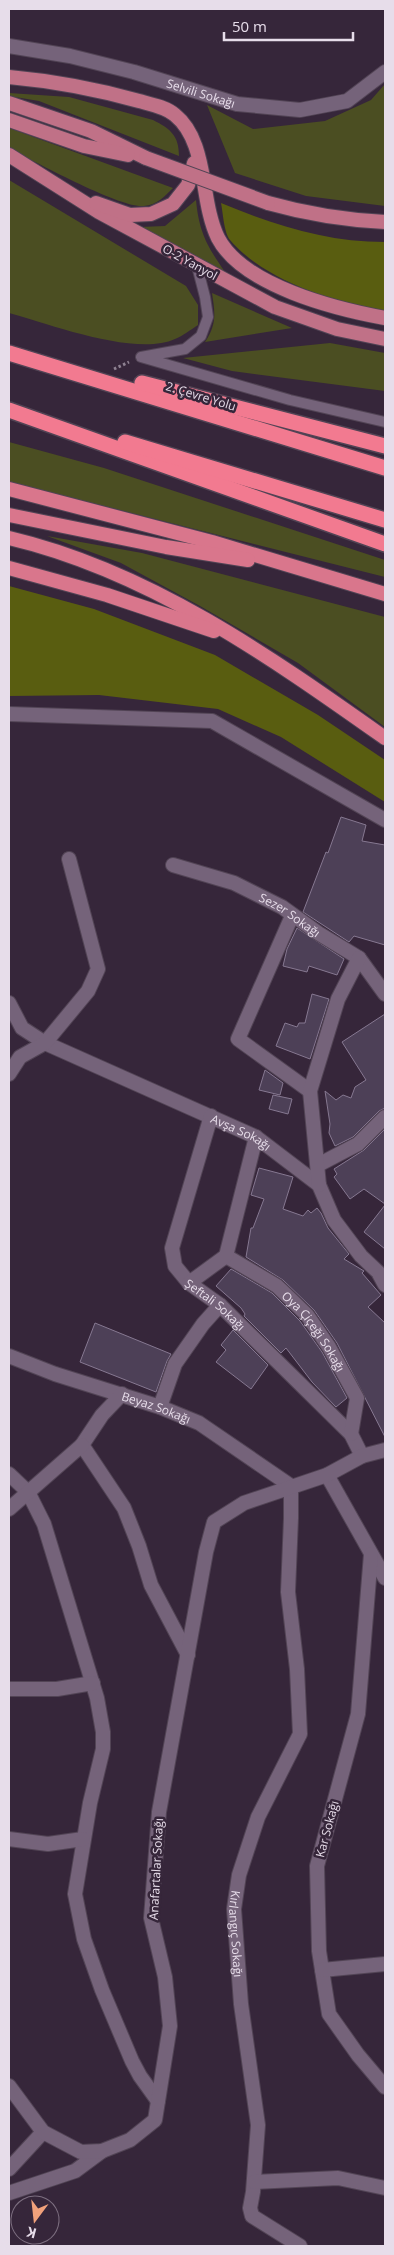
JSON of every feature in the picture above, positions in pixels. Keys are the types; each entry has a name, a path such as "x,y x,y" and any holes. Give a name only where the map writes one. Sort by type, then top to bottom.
{"highway":[{"path":"9,349 385,446"},
{"name":"2. Çevre Yolu","path":"9,353 385,468"},
{"path":"9,408 385,520"},
{"path":"9,408 385,544"},
{"path":"9,489 212,542 385,594"},
{"path":"9,515 166,547 303,570"},
{"path":"9,538 65,554 123,577 195,612 275,662 385,738"},
{"path":"9,568 106,595 176,617 242,641"},
{"path":"350,584 385,598"}],"main road":[{"path":"9,70 117,95 154,105 174,114 189,131 197,154 210,213 218,238 235,260 257,275 298,295 348,311 385,318"},
{"path":"9,77 54,81"},
{"path":"9,103 91,131 146,158 268,203 308,214 345,220 385,222"},
{"path":"9,120 84,146 146,158"},
{"path":"73,196 130,215 151,214 173,204 188,185 197,154"},
{"name":"O-2 Yanyol","path":"9,155 99,212 275,307 337,329 385,338"}],"street":[{"name":"Selvili Sokağı","path":"9,46 70,56 134,72 237,104 300,110 347,101 385,72"},
{"path":"9,714 212,721 385,820"},
{"path":"9,1074 20,1057 45,1043 88,991 98,969 69,858"},
{"name":"Sezer Sokağı","path":"173,865 234,883 282,907 292,916 359,958 385,994"},
{"path":"292,916 238,1039 310,1090"},
{"path":"319,1185 310,1090 338,999 359,958"},
{"name":"Avşa Sokağı","path":"9,1002 22,1028 45,1043 256,1137 319,1185 334,1220 361,1256 382,1268 385,1285"},
{"name":"Şeftali Sokağı","path":"211,1116 172,1248 175,1266 189,1283 220,1305 352,1434 362,1456"},
{"path":"318,1165 358,1144 385,1117"},
{"path":"189,1283 226,1256 256,1137"},
{"name":"Oya Çiçeği Sokağı","path":"226,1256 277,1286 307,1315 329,1347 357,1398 352,1434"},
{"path":"160,1407 175,1364 203,1324 220,1305"},
{"name":"Beyaz Sokağı","path":"9,1356 55,1374 160,1407 200,1423 291,1486"},
{"path":"9,1509 82,1445 102,1415 122,1394"},
{"path":"82,1445 124,1508 139,1546 151,1585 188,1655"},
{"name":"Anafartalar Sokağı","path":"11,2092 43,2132 81,2152 102,2152 130,2140 154,2120 170,2026 165,1977 151,1918 159,1812 206,1552 214,1522 244,1503 328,1475 362,1456 385,1450"},
{"path":"9,1474 28,1492 44,1524 93,1683 102,1724 103,1749 83,1838 75,1894 84,1939 102,1990 132,2061 158,2101"},
{"path":"328,1475 385,1578"},
{"name":"Kırlangıç Sokağı","path":"291,1486 292,1518 288,1592 297,1669 300,1734 258,1817 239,1875 234,1908 241,2004 258,2125 250,2208 252,2216 294,2245"},
{"name":"Kar Sokağı","path":"371,1554 358,1714 317,1866 319,1951 329,2014 358,2055 385,2087"},
{"path":"9,1690 57,1689 93,1683"},
{"path":"9,1839 48,1844 83,1838"},
{"path":"322,1970 385,1964"},
{"path":"9,2169 43,2132"},
{"path":"9,2193 75,2170 102,2152"},
{"path":"254,2182 338,2178 385,2188"}],"lane":[{"path":"141,357 185,349 201,336 208,317 197,266"},
{"path":"141,357 290,400 385,422"}],"path":[{"path":"105,374 141,357"}],"green space":[{"path":"385,84 385,206 306,196 235,173 207,105 253,129 325,121 371,100"},
{"path":"9,93 69,97 153,120 169,130 176,138 179,156 39,101 9,96"},
{"path":"9,128 173,188 160,200 149,205 133,205 117,200 9,149"},
{"path":"9,180 186,286 198,305 198,325 175,339 158,344 138,344 92,337 9,313"},
{"path":"196,200 199,221 205,238 225,272 140,227 165,226"},
{"path":"212,293 292,328 205,342 212,330 214,318"},
{"path":"330,343 385,353 385,391 232,371 183,358"},
{"path":"9,442 104,468 385,560 385,577 9,482"},
{"path":"47,536 142,553 385,617 385,727 298,663 200,606 121,563"}],"shaded area":[{"path":"221,203 301,231 342,239 385,242 385,312 344,303 323,296 302,288 262,267 244,254 228,237"},
{"path":"9,586 94,609 215,655 318,715 385,760 385,802 281,737 218,709 99,695 9,696"}],"building":[{"path":"341,817 366,825 362,841 385,845 385,945 354,936 349,942 303,912"},
{"path":"297,928 344,959 337,975 309,966 307,972 283,966 287,949"},
{"path":"312,994 329,999 310,1059 276,1046 285,1023 297,1027 299,1023 305,1023"},
{"path":"385,1014 385,1108 379,1111 353,1137 335,1146 329,1133 330,1124 325,1091 336,1100 343,1095 351,1098 355,1087 366,1080 342,1042"},
{"path":"265,1070 283,1083 280,1095 259,1090"},
{"path":"273,1095 292,1099 288,1114 269,1109"},
{"path":"385,1129 385,1204 364,1189 350,1199 334,1177 337,1174 334,1169 364,1150"},
{"path":"259,1168 293,1177 283,1209 303,1216 308,1210 311,1213 317,1208 328,1228 349,1254 344,1259 364,1271 362,1273 381,1295 368,1307 385,1323 385,1437 337,1343 314,1310 283,1280 246,1257 251,1228 253,1228 264,1199 251,1195"},
{"path":"385,1205 385,1249 364,1232"},
{"path":"231,1269 272,1293 300,1321 322,1352 347,1398 336,1407 312,1382 286,1348 281,1353 244,1316 245,1314 241,1308 216,1286"},
{"path":"95,1323 171,1354 156,1392 80,1362"},
{"path":"233,1330 268,1365 251,1389 216,1362 226,1350 221,1345"}]}
